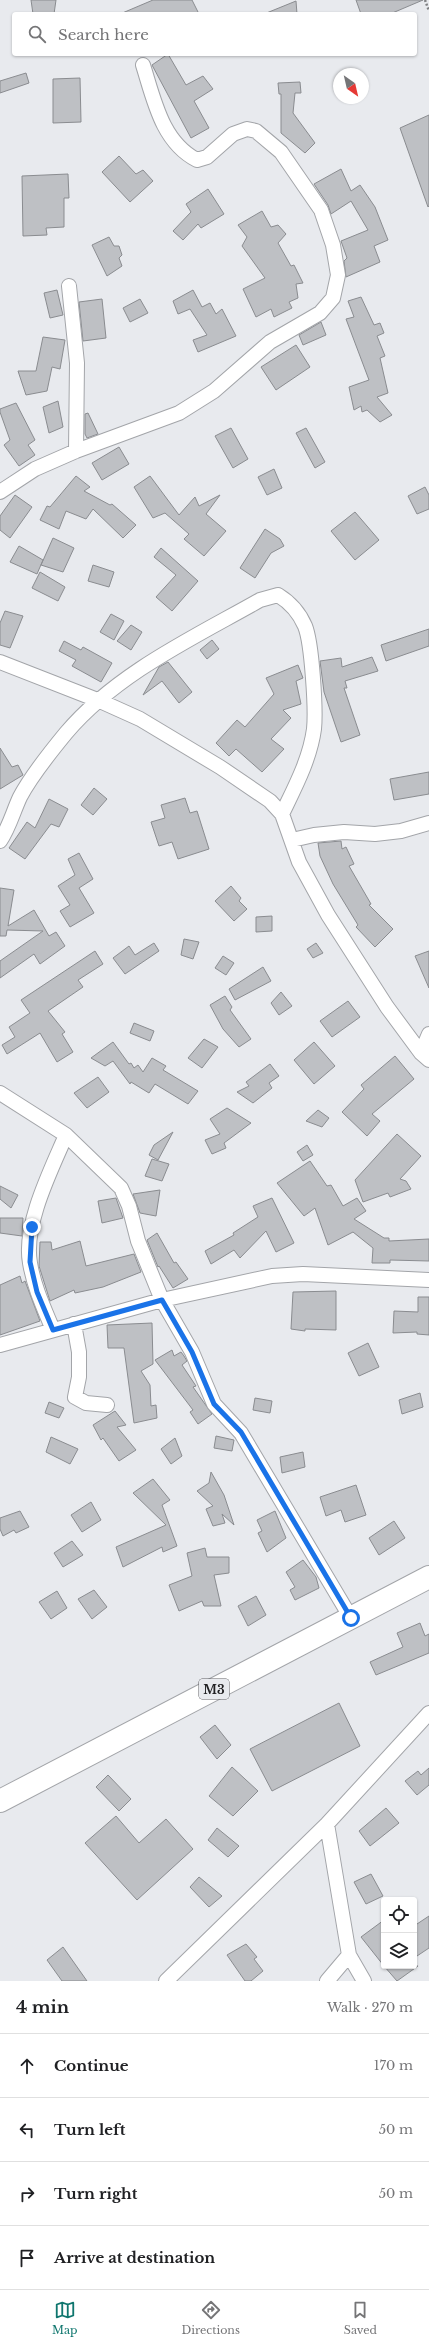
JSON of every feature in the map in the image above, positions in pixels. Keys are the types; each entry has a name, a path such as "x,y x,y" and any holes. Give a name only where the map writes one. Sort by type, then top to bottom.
{"highway":[{"name":"M3","path":"0,1801 429,1576"}],"street":[{"path":"0,492 35,469 76,451 179,413 214,391 270,342 320,313 333,298 338,275 333,245 321,210 281,152 256,131 247,129 233,134 207,157 197,160 188,156 164,129 143,65"},
{"path":"69,286 76,363 76,451"},
{"path":"0,841 20,797 42,766 66,733 100,701 147,663 260,600 278,595 292,603 305,627 312,670 314,728 306,763 282,814"},
{"path":"0,662 100,701 140,719 220,767 270,801 282,814 299,862 328,915 387,1007 425,1057"},
{"path":"292,840 314,835 344,832 375,834 401,831 429,823"},
{"path":"425,1057 429,1034"},
{"path":"0,1093 66,1135 121,1188 129,1206 138,1241 162,1300 192,1352 214,1404 241,1432 351,1618"},
{"path":"53,1330 37,1292 30,1262 32,1227 44,1188 66,1135"},
{"path":"0,1345 162,1300 272,1276 303,1274 429,1280"},
{"path":"74,1324 79,1352 78,1377 75,1397 86,1403 107,1405"},
{"path":"166,1981 327,1824 429,1713"},
{"path":"327,1824 350,1955 364,1981"},
{"path":"327,1981 350,1955"}],"path":[{"path":"425,0 429,11"}],"building":[{"path":"31,0 56,0 54,12 33,12"},
{"path":"153,0 192,0 198,12 125,12"},
{"path":"356,0 423,0 395,12 360,12"},
{"path":"296,1 297,12 269,12"},
{"path":"165,56 169,56 186,85 203,76 213,89 194,101 209,128 191,138 152,65"},
{"path":"26,73 29,83 0,93 0,81"},
{"path":"80,78 81,122 53,123 53,79"},
{"path":"300,82 301,93 295,93 293,113 315,143 305,153 281,133 281,94 279,94 278,83"},
{"path":"429,115 429,206 428,207 400,128"},
{"path":"119,156 136,174 143,170 153,181 130,202 102,172"},
{"path":"341,169 351,191 360,185 375,207 388,240 374,246 380,262 346,277 344,261 347,258 341,241 368,230 351,201 331,214 328,205 314,184"},
{"path":"68,174 69,198 64,198 64,227 46,228 47,235 23,236 22,176"},
{"path":"208,189 224,214 201,228 198,224 183,240 173,231 191,212 186,204"},
{"path":"262,211 271,227 278,225 286,234 278,243 291,266 294,265 303,283 296,284 298,298 289,302 292,308 274,317 271,309 256,317 243,289 265,278 242,246 247,237 238,225"},
{"path":"109,237 114,246 119,246 122,255 119,258 122,266 107,276 92,245"},
{"path":"57,290 63,315 50,318 44,293"},
{"path":"193,290 202,307 210,303 216,314 222,309 236,336 198,352 193,340 207,335 190,309 178,314 173,301"},
{"path":"361,297 374,325 380,323 384,333 377,336 385,356 380,358 388,393 377,397 392,415 380,422 367,410 362,412 361,406 354,410 349,387 369,380 346,319 354,317 348,301"},
{"path":"102,299 106,338 83,341 79,302"},
{"path":"140,299 148,313 130,322 123,308"},
{"path":"321,322 326,335 303,345 299,335"},
{"path":"43,337 65,340 60,369 52,367 47,391 26,395 18,371 36,371"},
{"path":"296,345 310,367 276,390 261,367"},
{"path":"58,401 63,427 49,433 43,407"},
{"path":"16,403 35,440 28,445 35,455 19,466 4,445 10,440 0,412 0,409"},
{"path":"88,413 98,434 87,438 85,434 85,414"},
{"path":"231,428 248,459 233,468 215,436"},
{"path":"306,428 325,462 315,468 296,433"},
{"path":"119,447 129,464 102,480 92,463"},
{"path":"274,469 282,488 267,495 258,477"},
{"path":"76,476 90,487 84,491 110,505 112,504 136,525 123,538 93,509 86,519 66,511 59,529 40,520 47,506 50,507"},
{"path":"150,476 179,515 195,497 199,506 220,495 206,514 226,531 204,556 184,539 189,534 165,513 153,518 134,487"},
{"path":"425,487 429,495 429,509 417,514 408,496"},
{"path":"15,495 32,507 10,538 0,530 0,516"},
{"path":"355,512 379,540 355,560 331,531"},
{"path":"265,529 280,539 284,546 271,553 255,578 240,568"},
{"path":"53,538 74,548 63,572 41,565"},
{"path":"19,546 43,560 37,574 10,562"},
{"path":"161,548 198,581 172,611 156,597 176,575 154,557"},
{"path":"93,565 114,572 109,587 88,581"},
{"path":"40,572 65,587 58,601 32,588"},
{"path":"5,611 23,616 10,648 0,645 0,623"},
{"path":"111,614 124,621 114,640 100,632"},
{"path":"131,625 142,632 131,650 117,641"},
{"path":"429,629 429,646 386,661 381,645"},
{"path":"212,640 219,649 207,659 200,650"},
{"path":"64,641 81,650 83,647 112,663 101,682 72,666 76,660 59,651"},
{"path":"372,657 378,671 345,681 347,688 344,688 360,735 341,742 324,692 320,661 341,658 342,667"},
{"path":"168,662 192,692 179,703 162,681 143,695 159,667"},
{"path":"298,665 303,678 296,681 301,704 283,710 291,718 271,739 284,749 262,772 236,749 229,756 216,743 237,720 245,727 274,694 266,678"},
{"path":"0,748 12,767 18,765 23,775 0,789"},
{"path":"429,772 429,794 394,800 390,779"},
{"path":"94,788 107,799 93,815 81,805"},
{"path":"185,798 190,813 197,811 209,849 178,859 172,842 159,846 151,822 165,818 161,805"},
{"path":"49,799 68,809 59,827 51,824 25,859 9,848 27,822 35,828"},
{"path":"341,841 342,849 346,847 354,864 349,866 371,904 369,905 393,929 375,947 356,927 358,925 333,884 320,856 318,843"},
{"path":"79,853 93,879 79,888 94,913 70,927 60,911 70,905 58,886 75,875 68,859"},
{"path":"231,886 241,898 239,901 247,909 234,921 215,901"},
{"path":"0,888 14,890 8,926 34,910 49,936 56,932 65,946 40,964 34,954 0,978 0,961 43,931 7,930 6,936 0,936"},
{"path":"272,916 272,931 256,932 256,917"},
{"path":"184,939 199,942 193,959 181,955"},
{"path":"154,943 159,951 125,974 113,958 129,946 135,955"},
{"path":"316,943 323,953 313,958 307,949"},
{"path":"95,951 103,964 78,980 83,987 48,1011 65,1032 62,1034 73,1052 57,1062 40,1033 7,1054 2,1045 15,1037 9,1027 30,1013 21,1000"},
{"path":"429,951 429,988 415,956"},
{"path":"223,956 234,963 226,975 215,968"},
{"path":"263,967 271,981 235,1000 229,989"},
{"path":"281,992 292,1006 279,1015 271,1003"},
{"path":"225,996 232,1007 230,1010 251,1039 239,1047 223,1029 210,1005"},
{"path":"348,1001 360,1017 332,1037 320,1021"},
{"path":"134,1023 154,1031 150,1041 130,1033"},
{"path":"204,1039 218,1047 202,1068 188,1058"},
{"path":"113,1042 129,1064 131,1063 134,1068 138,1065 143,1072 152,1058 166,1066 163,1070 198,1091 188,1104 155,1084 149,1093 131,1082 130,1084 113,1061 105,1066 91,1058"},
{"path":"314,1042 335,1066 314,1084 294,1060"},
{"path":"395,1056 414,1079 372,1114 380,1121 367,1136 342,1112 364,1089 361,1085"},
{"path":"270,1064 279,1076 269,1083 272,1088 253,1103 237,1092 249,1086 246,1082"},
{"path":"98,1077 109,1092 87,1108 74,1093"},
{"path":"227,1108 251,1123 224,1143 226,1148 212,1154 205,1140 220,1134 210,1119"},
{"path":"318,1110 329,1118 322,1127 306,1121"},
{"path":"173,1132 158,1160 149,1155 154,1145"},
{"path":"397,1134 421,1156 400,1179 406,1181 411,1189 390,1197 388,1193 363,1202 355,1180"},
{"path":"307,1145 313,1155 303,1161 297,1152"},
{"path":"152,1159 169,1164 162,1181 145,1176"},
{"path":"310,1161 327,1186 331,1185 343,1206 357,1198 366,1211 354,1219 384,1238 389,1238 389,1241 429,1239 429,1261 390,1260 390,1263 372,1263 373,1248 353,1232 328,1245 315,1208 304,1216 277,1183"},
{"path":"0,1186 18,1195 11,1208 0,1199"},
{"path":"160,1190 156,1216 140,1213 133,1194"},
{"path":"116,1198 123,1218 102,1223 98,1201"},
{"path":"272,1198 294,1243 276,1252 266,1231 240,1258 234,1250 211,1264 205,1251 234,1235 233,1233 258,1217 253,1206"},
{"path":"0,1218 23,1218 22,1236 0,1233"},
{"path":"157,1233 174,1263 176,1262 188,1279 173,1288 159,1266 158,1267 147,1240"},
{"path":"80,1241 86,1266 134,1254 141,1272 103,1287 75,1293 74,1290 50,1301 39,1266 40,1242 51,1242 52,1250"},
{"path":"20,1276 22,1283 25,1281 40,1321 0,1335 0,1285"},
{"path":"336,1291 336,1330 305,1329 305,1331 291,1329 293,1292"},
{"path":"418,1297 429,1297 429,1335 417,1334 417,1332 393,1333 394,1311 418,1312"},
{"path":"152,1323 153,1364 141,1371 150,1385 151,1406 156,1405 157,1418 134,1423 124,1348 108,1348 107,1325"},
{"path":"368,1343 379,1367 359,1376 348,1353"},
{"path":"172,1350 174,1356 181,1352 184,1356 187,1361 182,1365 196,1386 193,1387 212,1414 198,1424 190,1412 193,1410 155,1360"},
{"path":"420,1393 423,1407 402,1414 399,1400"},
{"path":"255,1398 272,1401 270,1413 253,1410"},
{"path":"49,1402 64,1408 59,1418 45,1413"},
{"path":"115,1411 126,1425 117,1427 136,1450 119,1461 103,1438 101,1440 93,1425"},
{"path":"216,1436 234,1440 232,1451 214,1448"},
{"path":"51,1437 78,1449 70,1464 46,1452"},
{"path":"175,1438 182,1456 171,1464 161,1449"},
{"path":"303,1452 305,1467 282,1473 280,1457"},
{"path":"211,1472 224,1495 234,1525 222,1514 225,1523 213,1526 206,1509 213,1506 197,1491 209,1483"},
{"path":"153,1479 170,1500 162,1505 177,1546 163,1552 162,1547 123,1567 116,1547 166,1525 133,1493"},
{"path":"356,1485 366,1515 345,1522 341,1510 326,1516 320,1497"},
{"path":"91,1502 101,1520 82,1532 71,1515"},
{"path":"20,1511 29,1527 16,1533 14,1530 3,1536 0,1529 0,1518"},
{"path":"275,1511 286,1538 267,1552 258,1533 262,1531 257,1520"},
{"path":"394,1521 405,1538 379,1555 369,1538"},
{"path":"72,1541 83,1555 63,1567 54,1553"},
{"path":"205,1548 207,1557 229,1557 229,1573 214,1575 221,1606 204,1606 202,1601 179,1611 169,1585 192,1576 187,1553"},
{"path":"303,1560 316,1577 319,1588 295,1600 290,1590 295,1587 286,1572"},
{"path":"94,1590 107,1607 92,1619 78,1599"},
{"path":"57,1591 67,1608 51,1619 39,1602"},
{"path":"256,1596 266,1615 248,1626 238,1606"},
{"path":"420,1623 425,1636 429,1634 429,1653 376,1675 370,1662 403,1647 397,1633"},
{"path":"339,1703 360,1746 272,1791 250,1749"},
{"path":"215,1725 231,1745 217,1759 200,1737"},
{"path":"232,1767 258,1791 233,1816 209,1796"},
{"path":"429,1768 429,1785 417,1795 405,1781 418,1771 421,1775"},
{"path":"108,1775 131,1799 119,1811 96,1787"},
{"path":"386,1808 399,1823 370,1846 359,1831"},
{"path":"116,1816 139,1843 166,1819 193,1849 137,1900 85,1843"},
{"path":"217,1828 239,1846 228,1857 208,1840"},
{"path":"371,1874 383,1896 366,1904 354,1882"},
{"path":"199,1877 222,1896 209,1907 190,1887"},
{"path":"429,1916 429,1948 417,1956 417,1933 417,1924"},
{"path":"381,1922 381,1962 361,1937"},
{"path":"246,1944 257,1957 254,1959 263,1971 251,1981 245,1981 227,1955"},
{"path":"63,1947 87,1981 62,1981 47,1960"},
{"path":"387,1969 414,1969 397,1981"}],"route":[{"path":"32,1227 30,1262 37,1292 53,1330 162,1300 192,1352 214,1404 223,1414 233,1421 241,1432 351,1618"}]}
